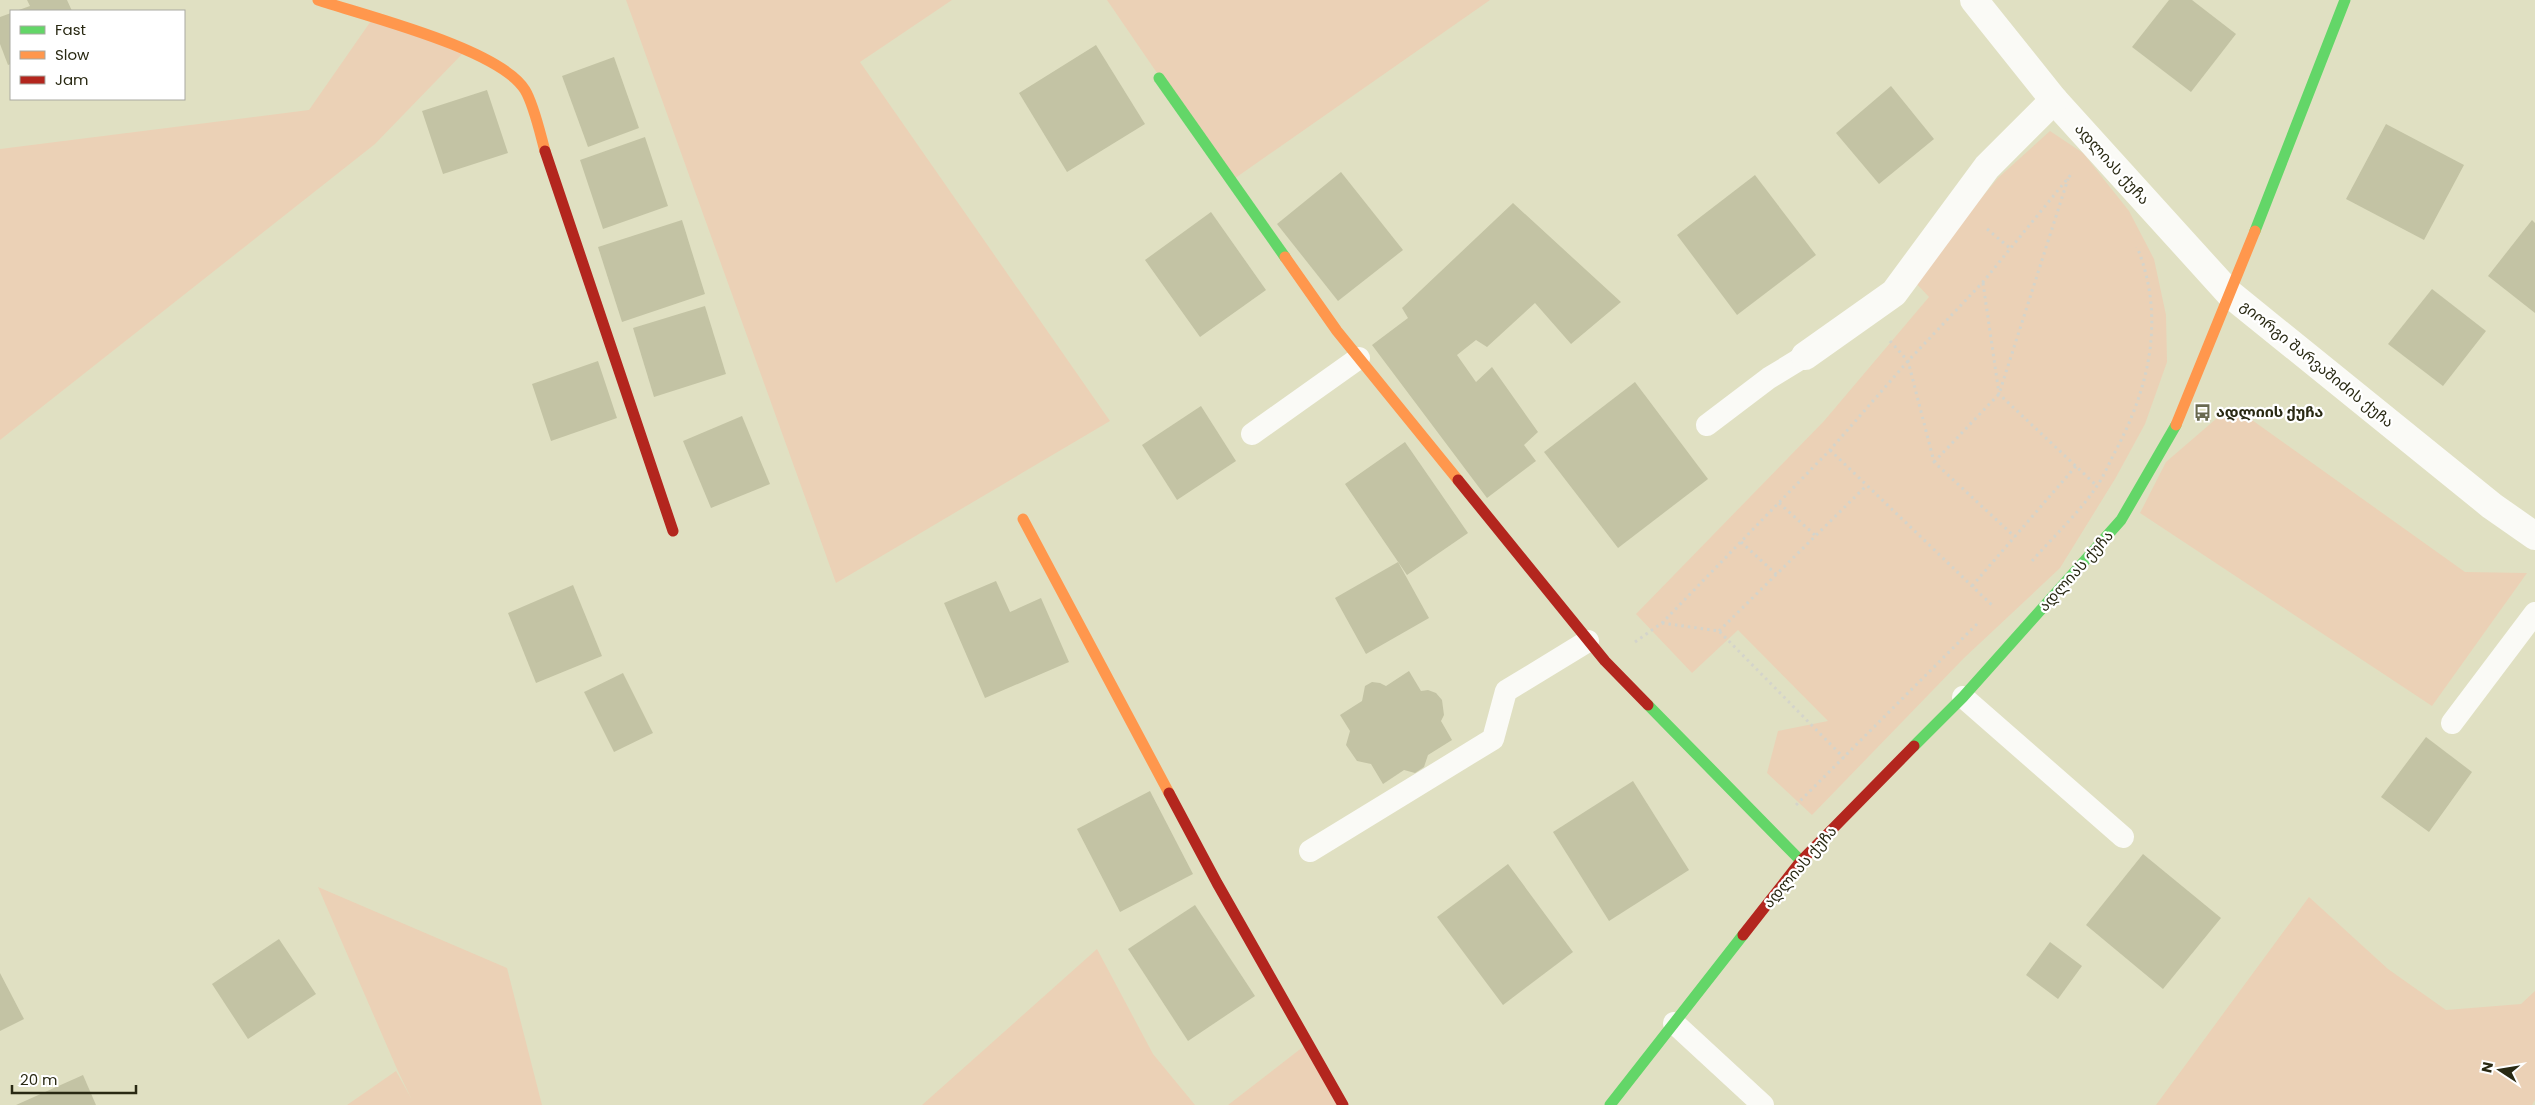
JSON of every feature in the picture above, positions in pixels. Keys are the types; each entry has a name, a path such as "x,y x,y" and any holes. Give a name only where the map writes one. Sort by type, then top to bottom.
{"street":[{"path":"318,0 467,49 508,71 525,90 673,531"},
{"name":"ადლიას ქუჩა","path":"1610,1105 1801,861 1963,697 2121,520 2171,436 2230,294 2054,100 1974,0"},
{"name":"გიორგი შარვაშიძის ქუჩა","path":"2345,0 2230,294 2492,506 2535,536"},
{"path":"1159,78 1337,331 1588,641 1605,661 1801,861"},
{"path":"1805,356 1894,293 1987,167 2054,100"},
{"path":"1023,519 1217,883 1343,1105"}],"lane":[{"path":"1707,425 1769,378 1805,356"},
{"path":"1252,434 1359,358"},
{"path":"2452,723 2535,613"},
{"path":"1310,851 1493,739 1506,691 1588,641"},
{"path":"1963,697 2123,837"},
{"path":"1674,1022 1763,1105"}],"path":[{"path":"1605,661 1662,623 1830,450 1908,361 1983,282 2077,168"},
{"path":"1934,462 1999,394 2068,177"},
{"path":"2026,569 2097,486 2133,418 2148,365 2153,321 2144,265 2135,242"},
{"path":"1983,282 1999,394 2097,486"},
{"path":"1865,313 1908,361 1934,462 2015,537"},
{"path":"1830,450 1994,607"},
{"path":"1972,586 2076,466"},
{"path":"1719,631 1866,486"},
{"path":"1779,503 1816,536"},
{"path":"1741,542 1777,575"},
{"path":"1987,614 2000,599"},
{"path":"1770,830 1980,621"},
{"path":"1662,623 1719,631 1844,758"}],"shaded area":[{"path":"626,0 952,0 860,62 1110,421 836,583"},
{"path":"1107,0 1490,0 1231,181"},
{"path":"373,18 467,49 375,144 0,440 0,149 309,110"},
{"path":"2050,131 2083,153 2129,211 2154,259 2166,315 2167,362 2145,424 2115,479 2060,568 1964,658 1812,815 1767,773 1778,731 1828,721 1738,630 1692,673 1636,614 1824,421 1929,297 1913,280 1998,178"},
{"path":"2224,412 2245,415 2465,572 2527,573 2432,706 2140,513 2166,462"},
{"path":"318,887 507,968 542,1105 347,1105 396,1071 411,1098"},
{"path":"2309,897 2388,969 2446,1010 2521,1004 2535,991 2535,1100 2532,1105 2156,1105"},
{"path":"1097,949 1153,1054 1195,1105 922,1105"},
{"path":"1308,1043 1343,1105 1228,1105"}],"building":[{"path":"27,0 67,0 72,10 19,10 30,6"},
{"path":"2169,0 2192,0 2236,34 2191,92 2132,47"},
{"path":"10,13 10,64 8,65 0,44 0,17"},
{"path":"1096,45 1145,124 1067,172 1019,93"},
{"path":"614,57 639,128 588,147 562,76"},
{"path":"1891,86 1934,139 1879,184 1836,133"},
{"path":"487,90 508,153 443,174 422,111"},
{"path":"2386,124 2464,165 2424,240 2346,199"},
{"path":"645,137 668,206 603,229 580,160"},
{"path":"1341,172 1403,250 1338,301 1277,224"},
{"path":"1755,175 1816,255 1737,315 1677,235"},
{"path":"1513,203 1621,302 1571,344 1535,303 1487,347 1476,340 1457,355 1476,382 1492,367 1538,432 1524,445 1536,461 1487,498 1372,345 1408,318 1402,308"},
{"path":"1211,212 1266,290 1200,337 1145,260"},
{"path":"682,220 705,294 622,322 598,247"},
{"path":"2532,220 2535,223 2535,313 2488,276"},
{"path":"2432,289 2486,331 2443,386 2388,344"},
{"path":"705,306 726,374 654,397 633,328"},
{"path":"598,361 617,418 551,441 532,384"},
{"path":"1635,382 1708,479 1618,548 1544,452"},
{"path":"1201,406 1236,461 1177,500 1142,445"},
{"path":"742,416 770,484 711,508 683,441"},
{"path":"1405,442 1468,533 1407,575 1345,484"},
{"path":"1398,562 1429,618 1366,654 1335,598"},
{"path":"996,581 1010,612 1041,598 1069,662 985,698 944,603"},
{"path":"573,585 602,656 536,683 508,613"},
{"path":"1409,671 1421,691 1428,690 1436,693 1442,700 1444,715 1441,721 1452,740 1428,755 1424,767 1415,773 1404,770 1383,784 1371,764 1357,761 1346,745 1350,731 1340,715 1362,701 1365,686 1372,682 1386,686"},
{"path":"623,673 653,733 614,752 584,692"},
{"path":"2426,737 2472,772 2429,832 2381,797"},
{"path":"1633,781 1689,870 1609,921 1553,832"},
{"path":"1150,791 1193,874 1120,912 1077,829"},
{"path":"2143,854 2221,918 2163,989 2086,925"},
{"path":"1508,864 1573,952 1503,1005 1437,917"},
{"path":"1195,905 1255,996 1188,1041 1128,949"},
{"path":"279,939 316,994 248,1039 212,984"},
{"path":"2050,942 2082,966 2058,999 2026,975"},
{"path":"0,973 24,1019 0,1031"},
{"path":"83,1075 96,1105 16,1105"}],"traffic: fast":[{"path":"2255,231 2345,0"},
{"path":"1159,78 1285,257"},
{"path":"1914,746 1963,697 2121,520 2176,425"},
{"path":"1648,705 1801,861"},
{"path":"1610,1105 1743,935"}],"traffic: slow":[{"path":"318,0 398,25 461,48 489,61 511,75 528,96 545,151"},
{"path":"2176,425 2255,231"},
{"path":"1285,257 1337,331 1458,480"},
{"path":"1023,519 1169,793"}],"traffic: jam":[{"path":"545,151 673,531"},
{"path":"1458,480 1605,661 1648,705"},
{"path":"1743,935 1801,861 1914,746"},
{"path":"1169,793 1217,883 1343,1105"}],"place":[{"name":"ადლიის ქუჩა","path":"2202,412"}]}
